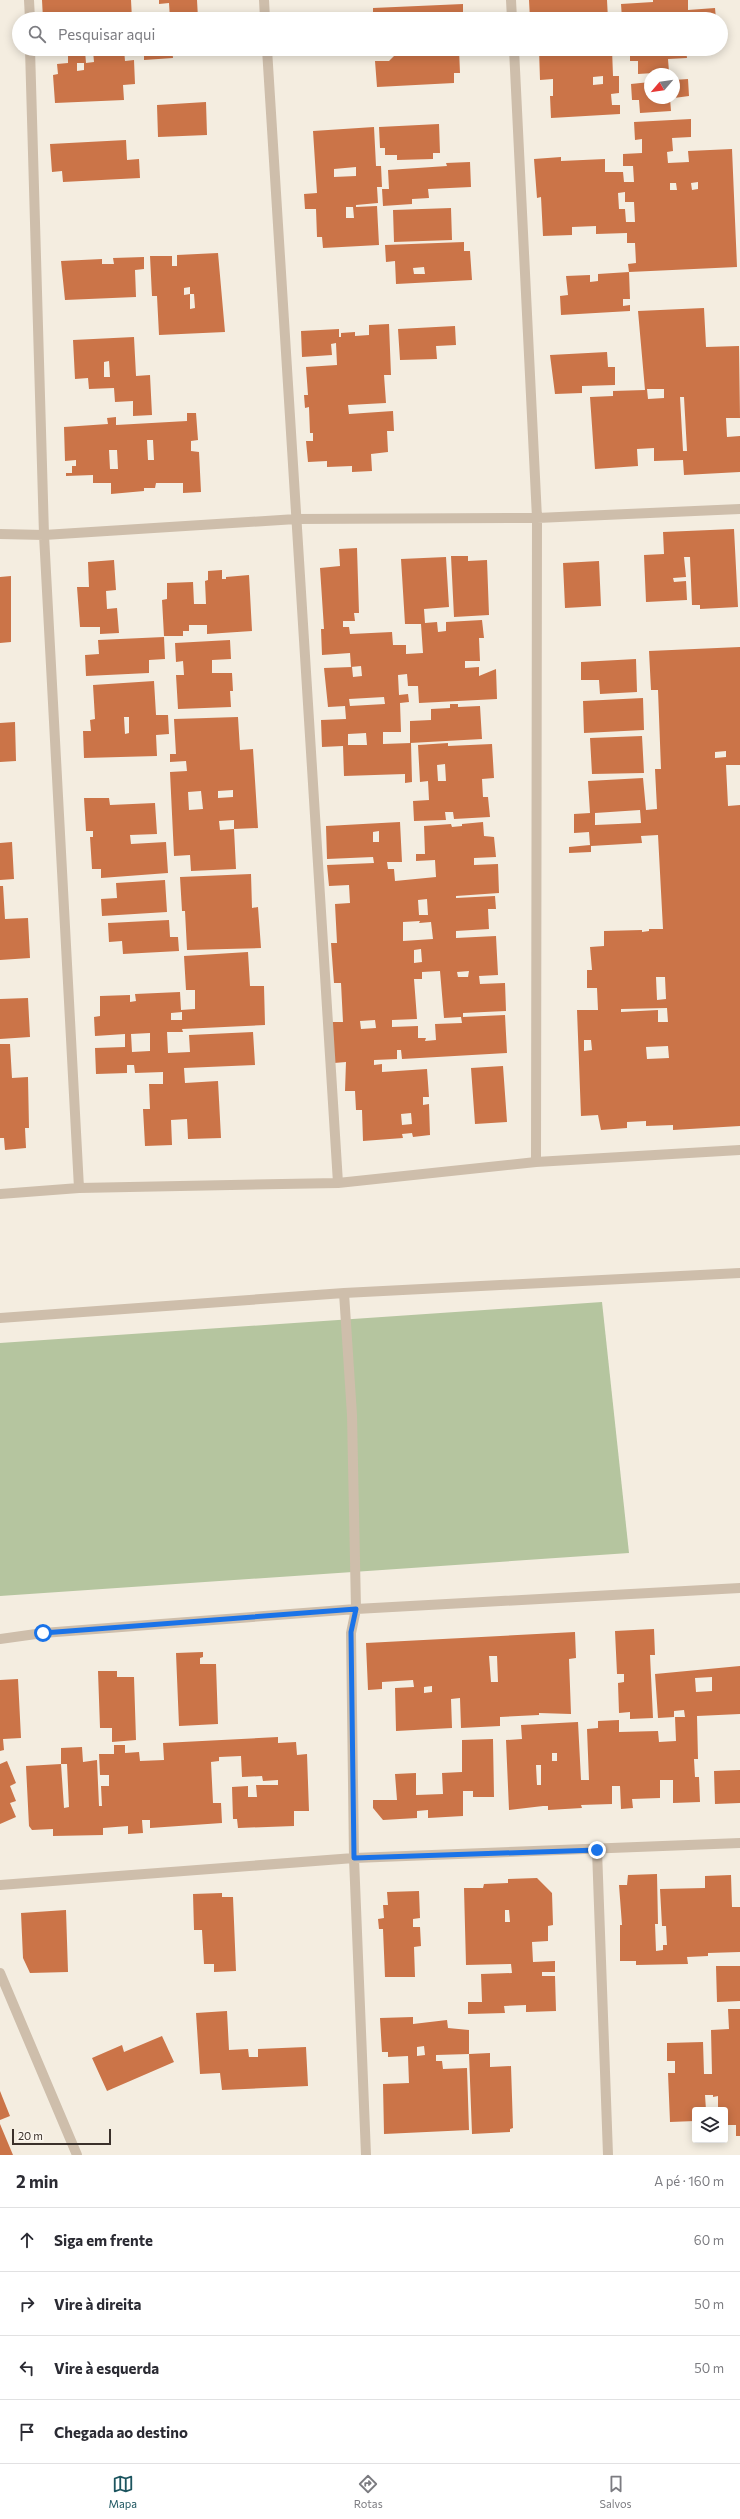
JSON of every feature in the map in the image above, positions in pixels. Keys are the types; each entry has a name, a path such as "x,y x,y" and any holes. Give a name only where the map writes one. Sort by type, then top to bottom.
{"street":[{"path":"29,0 30,12"},
{"path":"264,0 265,12"},
{"path":"511,0 512,12"},
{"path":"30,56 44,535 79,1188"},
{"path":"267,56 338,1183"},
{"path":"514,56 537,518 536,1162"},
{"path":"0,534 44,535 296,519 537,518 740,509"},
{"path":"0,1194 79,1188 338,1183 536,1162 740,1150"},
{"path":"0,1318 344,1293 740,1273"},
{"path":"344,1293 352,1415 356,1609 351,1632 354,1858 366,2155"},
{"path":"0,1639 43,1633 356,1609 740,1588"},
{"path":"0,1885 354,1858 597,1850 740,1843"},
{"path":"597,1850 608,2155"},
{"path":"0,1973 77,2155"}],"green space":[{"path":"602,1302 629,1553 0,1596 0,1343"}],"building":[{"path":"42,0 131,0 132,12 43,12"},
{"path":"159,0 197,0 198,12 170,12 169,3 159,4"},
{"path":"529,0 607,0 608,12 530,12"},
{"path":"653,0 688,0 688,10 715,8 715,12 622,12 621,4 653,2"},
{"path":"463,4 463,12 373,12 373,8"},
{"path":"68,56 85,56 86,63 94,62 93,56 125,56 125,61 134,60 135,84 123,85 124,100 55,103 53,75 58,74 57,64 68,63","holes":["77,63 84,63 84,70 77,71"]},
{"path":"144,56 173,56 173,58 144,60"},
{"path":"394,56 459,56 460,73 454,73 454,83 377,87 375,61 389,61"},
{"path":"539,56 612,56 613,76 619,76 619,93 611,94 612,105 620,105 620,114 551,118 550,96 553,96 553,79 540,80","holes":["603,76 603,84 593,85 593,77"]},
{"path":"630,56 687,56 687,58 668,59 669,68 644,68 644,74 638,74 638,61 630,61"},
{"path":"688,79 689,96 680,97 680,80"},
{"path":"644,83 644,104 670,104 671,111 640,113 639,100 632,100 631,84"},
{"path":"206,102 207,135 158,137 157,105"},
{"path":"691,119 691,137 672,138 673,151 667,152 668,163 689,162 688,151 732,149 737,267 629,272 628,264 636,263 635,243 627,243 627,233 596,234 596,226 572,227 572,235 543,236 541,197 537,198 534,159 561,157 561,161 605,159 605,172 623,172 624,182 634,182 633,166 623,166 623,154 642,153 642,139 635,140 634,122","holes":["698,182 698,189 692,190 691,183","670,183 676,183 677,190 670,190","625,192 625,202 634,202 635,222 626,222 625,209 619,209 618,193"]},
{"path":"439,124 440,153 433,153 433,159 397,160 397,155 385,155 385,148 380,148 379,127"},
{"path":"374,127 376,166 381,166 382,187 377,187 378,203 356,205 356,207 377,206 379,245 323,248 322,237 317,237 316,209 305,209 304,194 317,193 313,131","holes":["356,167 356,176 334,177 334,169","346,207 353,207 354,218 346,218"]},
{"path":"126,140 127,160 139,159 140,178 63,182 62,171 52,172 50,144"},
{"path":"470,162 471,187 428,189 429,198 412,199 412,204 383,206 382,189 389,189 388,170 447,166 446,163"},
{"path":"451,208 452,240 394,242 393,210"},
{"path":"464,242 464,251 470,251 472,280 396,284 395,261 386,262 385,245","holes":["424,267 425,274 414,274 413,268"]},
{"path":"218,253 225,332 159,335 157,296 152,296 150,256 172,256 172,266 177,266 177,255","holes":["190,287 190,294 184,295 184,288","190,294 194,294 195,308 190,309"]},
{"path":"144,257 144,269 135,270 136,297 65,300 61,261 102,259 102,264 114,264 113,258"},
{"path":"629,272 630,299 623,299 623,306 630,305 630,311 561,315 560,296 568,295 566,276 590,275 590,282 598,281 598,274"},
{"path":"704,308 706,347 739,346 740,418 726,418 727,437 740,436 740,472 684,475 683,460 654,461 654,448 637,449 638,466 595,469 590,397 613,396 613,391 645,390 638,311","holes":["647,389 664,389 664,398 648,399","680,397 684,397 687,451 683,451"]},
{"path":"389,324 391,375 384,375 386,403 348,405 349,414 393,411 394,431 387,431 388,452 371,454 372,471 352,472 352,466 327,467 327,461 308,462 306,441 313,441 313,433 310,433 309,407 305,408 304,395 308,395 306,367 337,365 336,343 331,344 332,355 302,357 301,331 339,329 339,337 341,337 341,333 355,332 355,336 369,335 369,325"},
{"path":"455,326 456,345 436,346 437,359 400,360 398,329"},
{"path":"134,337 136,376 150,375 152,415 133,416 133,401 115,402 114,388 89,389 88,378 75,379 73,340","holes":["109,361 110,377 104,377 104,362"]},
{"path":"607,352 608,367 615,367 615,385 582,386 582,393 555,394 550,355"},
{"path":"187,413 196,413 198,440 191,441 191,451 199,452 201,492 183,493 183,483 156,483 155,488 144,488 144,491 111,494 111,483 93,483 93,475 66,476 66,473 72,473 72,466 76,466 76,460 65,461 64,427 108,424 107,418 116,417 116,425 187,421","holes":["147,440 153,440 154,460 148,460","109,450 117,450 118,469 110,469"]},
{"path":"734,529 738,607 700,609 700,605 692,605 690,557 684,557 686,577 673,578 674,582 686,581 687,600 646,602 644,555 664,554 663,532"},
{"path":"357,548 359,613 354,613 355,621 343,621 343,627 349,627 350,634 392,632 393,645 406,645 406,654 423,653 421,624 405,624 401,559 446,557 449,607 424,609 425,623 437,622 438,632 446,631 446,622 482,620 484,638 479,638 480,661 465,661 465,668 479,667 479,676 496,669 497,699 419,703 418,686 408,686 407,674 398,675 399,695 408,694 409,702 400,703 401,732 383,732 383,744 411,743 412,782 405,783 405,774 344,776 343,746 322,747 321,720 346,719 345,706 328,707 324,668 352,667 353,677 362,676 361,666 351,667 350,653 322,655 321,629 324,629 320,568 340,566 339,549","holes":["384,697 385,704 350,706 349,699","366,733 367,745 348,745 348,734"]},
{"path":"451,556 468,556 468,561 487,560 489,615 454,617"},
{"path":"114,560 116,590 106,591 107,609 117,608 119,633 100,634 100,627 80,627 77,587 89,587 88,562"},
{"path":"599,561 601,606 565,608 563,563"},
{"path":"222,570 222,579 226,579 226,577 249,575 252,631 207,634 207,625 189,625 189,631 183,631 183,636 164,636 162,600 167,599 167,583 193,582 194,604 206,604 205,581 208,580 208,571"},
{"path":"11,576 11,642 0,643 0,577"},
{"path":"164,637 165,659 149,660 149,673 86,676 85,655 99,654 98,640"},
{"path":"230,640 231,659 212,660 212,673 232,673 233,691 230,691 231,707 178,709 176,675 184,675 183,661 176,662 175,643"},
{"path":"740,647 740,765 726,765 728,806 740,805 740,1126 673,1130 673,1125 646,1126 646,1121 627,1122 627,1128 601,1130 598,1115 581,1116 577,1010 598,1010 597,988 587,988 587,970 592,970 590,947 604,946 604,931 642,930 642,932 649,931 649,929 663,929 658,835 641,836 642,843 591,846 591,852 569,853 569,847 590,845 589,832 574,833 574,814 590,813 588,781 643,778 646,810 657,809 655,769 661,769 658,690 651,690 649,651","holes":["726,751 726,757 715,758 715,752","640,810 641,823 595,825 595,813","656,977 665,977 666,999 657,1000","667,1008 668,1022 658,1022 658,1010 621,1012 621,1009","584,1040 591,1040 592,1050 584,1051","668,1046 669,1058 647,1059 646,1047"]},
{"path":"636,659 637,692 600,694 599,680 581,680 581,662"},
{"path":"154,681 156,715 168,715 169,734 156,735 157,756 84,758 83,731 91,731 90,720 95,719 93,685","holes":["124,717 129,717 129,733 125,734"]},
{"path":"643,698 644,730 584,733 583,701"},
{"path":"450,704 458,704 458,707 480,706 482,739 410,743 410,721 431,720 431,709 450,708"},
{"path":"238,717 240,750 253,749 258,828 234,829 236,869 191,871 190,855 174,856 170,772 187,771 186,761 170,762 170,754 176,754 174,719","holes":["233,790 233,797 218,798 218,791","201,791 203,809 189,810 188,792","234,820 234,829 220,830 219,821"]},
{"path":"15,722 16,761 0,762 0,723"},
{"path":"642,736 644,773 592,774 590,738"},
{"path":"448,743 448,746 492,744 494,778 482,779 483,797 488,797 490,817 454,819 453,812 445,812 446,820 414,821 413,801 429,800 428,781 420,782 418,745","holes":["445,764 446,781 438,781 437,765"]},
{"path":"84,798 109,798 110,805 155,803 157,834 130,835 131,844 166,842 168,873 101,878 101,869 92,869 90,837 93,837 93,831 86,831"},
{"path":"400,822 402,862 387,862 388,869 394,869 395,881 436,877 435,860 416,861 416,854 425,854 424,826 451,824 452,827 462,826 462,824 483,822 484,836 494,837 496,857 474,858 474,865 498,864 499,893 456,896 456,898 495,896 496,909 488,909 489,929 456,931 456,938 496,936 498,975 479,976 480,984 505,983 506,1011 463,1013 463,1017 505,1015 507,1053 402,1059 401,1050 397,1050 397,1059 374,1060 374,1065 382,1064 382,1072 427,1069 429,1097 423,1097 423,1105 429,1104 430,1135 413,1137 412,1133 402,1134 403,1138 363,1141 362,1110 356,1110 355,1091 345,1091 346,1062 334,1063 332,1022 343,1022 341,983 334,983 331,943 337,943 335,904 350,903 349,885 329,886 327,865 374,863 373,857 327,859 326,826","holes":["379,831 379,842 373,842 373,832","427,899 428,915 419,915 418,900","403,922 431,922 433,939 403,941","421,949 422,962 414,963 414,950","440,971 444,1018 461,1017 462,1023 435,1024 436,1040 425,1041 426,1038 418,1038 418,1026 392,1027 392,1020 417,1019 414,979 422,979 422,972","469,971 468,977 458,977 457,972","375,1020 376,1028 361,1029 360,1021","411,1113 412,1124 402,1125 401,1114"]},
{"path":"12,842 14,879 0,880 0,843"},
{"path":"251,874 252,908 258,907 261,948 187,950 185,911 182,911 180,877"},
{"path":"165,880 167,912 102,916 101,899 117,898 116,883"},
{"path":"0,886 3,886 5,919 28,918 30,958 0,960"},
{"path":"169,920 170,937 178,937 179,951 123,954 122,941 109,942 108,923"},
{"path":"248,952 250,986 264,986 265,1025 182,1029 183,1032 167,1032 168,1053 190,1052 189,1035 253,1032 255,1065 184,1068 185,1083 218,1081 221,1138 188,1139 187,1119 171,1120 172,1145 145,1146 143,1109 150,1109 149,1084 163,1084 163,1072 135,1073 134,1065 127,1065 127,1073 96,1074 95,1048 125,1047 125,1034 95,1036 94,1017 100,1016 100,996 130,995 130,1002 136,1001 135,994 180,992 181,1010 195,1009 195,990 186,990 184,956","holes":["182,1012 182,1020 171,1020 171,1013","150,1033 150,1051 132,1052 131,1034"]},
{"path":"28,998 30,1037 0,1039 0,999"},
{"path":"0,1044 10,1044 12,1078 28,1077 29,1128 25,1128 26,1148 5,1150 4,1138 0,1138"},
{"path":"503,1066 507,1122 475,1124 471,1068"},
{"path":"654,1629 655,1655 650,1655 653,1718 630,1719 630,1712 619,1713 618,1683 624,1682 624,1674 617,1674 615,1631"},
{"path":"575,1632 576,1658 569,1659 571,1714 539,1713 539,1715 500,1717 500,1726 461,1728 460,1698 451,1699 452,1728 396,1731 395,1688 414,1687 413,1680 382,1682 382,1689 368,1690 366,1643","holes":["489,1656 497,1656 498,1682 491,1682","432,1686 432,1692 424,1693 424,1687"]},
{"path":"203,1652 203,1657 200,1658 200,1664 216,1664 218,1724 179,1726 176,1653"},
{"path":"740,1666 740,1714 697,1716 698,1759 694,1759 695,1777 699,1777 700,1802 673,1803 673,1780 660,1780 660,1798 632,1799 633,1808 621,1809 620,1786 612,1786 612,1804 581,1805 582,1808 548,1810 548,1806 543,1806 509,1810 506,1740 522,1739 521,1725 578,1722 581,1780 589,1780 587,1729 598,1728 598,1721 619,1720 619,1732 658,1731 659,1742 676,1741 675,1717 685,1717 684,1710 674,1711 674,1717 658,1718 655,1674","holes":["712,1677 712,1691 696,1692 695,1678","552,1753 557,1753 557,1761 552,1761","536,1765 541,1765 541,1785 537,1785"]},
{"path":"98,1671 117,1671 117,1677 134,1677 136,1740 112,1742 112,1728 100,1728"},
{"path":"18,1679 21,1738 3,1739 4,1750 0,1751 0,1680"},
{"path":"278,1737 278,1743 296,1742 297,1755 307,1754 309,1811 294,1811 294,1826 238,1828 237,1819 233,1819 232,1787 248,1786 248,1797 257,1797 256,1785 278,1785 278,1780 263,1781 262,1776 242,1777 241,1756 219,1757 219,1761 211,1762 213,1803 221,1803 222,1823 150,1828 150,1820 142,1820 143,1833 128,1834 128,1826 103,1828 103,1835 53,1836 53,1829 32,1830 29,1826 26,1766 61,1764 61,1748 82,1747 83,1762 97,1760 99,1806 102,1806 101,1786 109,1786 109,1775 100,1775 99,1754 114,1754 114,1745 125,1745 125,1753 139,1752 140,1761 164,1760 163,1743","holes":["61,1764 67,1764 69,1807 64,1808"]},
{"path":"493,1739 494,1797 473,1797 473,1791 463,1791 463,1816 428,1818 428,1810 417,1811 417,1818 383,1820 373,1808 373,1800 397,1800 395,1774 416,1773 416,1795 443,1794 442,1773 462,1772 462,1740"},
{"path":"7,1761 16,1783 10,1786 16,1801 10,1803 16,1817 0,1824 0,1764"},
{"path":"740,1770 740,1803 715,1804 714,1771"},
{"path":"657,1874 658,1924 655,1924 656,1951 663,1950 663,1945 667,1945 666,1926 662,1926 660,1889 705,1888 705,1876 731,1875 732,1907 740,1907 740,1952 708,1953 708,1956 687,1957 688,1964 636,1965 636,1961 620,1961 620,1925 622,1925 619,1885 627,1885 628,1875"},
{"path":"537,1878 552,1893 553,1925 548,1926 548,1941 532,1942 533,1962 555,1961 555,1972 542,1972 542,1976 555,1976 556,2011 526,2012 526,2005 504,2006 505,2013 468,2014 468,2002 482,2002 481,1974 512,1973 511,1964 466,1965 464,1888 483,1888 484,1884 508,1883 508,1879","holes":["505,1910 509,1910 510,1922 505,1922"]},
{"path":"419,1891 420,1918 413,1919 413,1927 420,1927 421,1946 414,1947 415,1977 385,1977 383,1929 379,1929 378,1919 384,1918 383,1905 388,1905 387,1892"},
{"path":"222,1893 222,1897 233,1897 236,1971 214,1972 214,1964 204,1964 202,1930 194,1930 193,1894"},
{"path":"66,1910 68,1972 30,1973 23,1958 21,1913"},
{"path":"716,1966 740,1966 740,2001 717,2002"},
{"path":"728,2009 740,2009 740,2136 736,2136 736,2125 728,2125 728,2107 718,2107 718,2096 713,2097 713,2095 705,2095 706,2107 692,2107 692,2121 670,2122 668,2073 675,2073 675,2061 667,2061 667,2043 703,2042 704,2074 712,2074 711,2030 729,2029"},
{"path":"227,2011 229,2050 248,2049 249,2057 258,2057 258,2049 306,2047 308,2086 222,2090 220,2073 200,2074 196,2013"},
{"path":"413,2017 413,2024 447,2020 448,2028 469,2030 469,2054 436,2055 436,2061 442,2061 443,2069 467,2068 469,2130 384,2134 383,2084 409,2083 408,2056 388,2057 388,2052 382,2052 380,2018","holes":["424,2046 425,2055 417,2056 417,2047"]},
{"path":"162,2036 174,2062 107,2091 92,2058 122,2045 124,2052"},
{"path":"490,2053 490,2067 511,2066 513,2128 510,2129 510,2132 472,2134 469,2054"},
{"path":"0,2091 10,2116 0,2120"},
{"path":"0,2124 13,2155 0,2155"}],"route":[{"path":"43,1633 356,1609 351,1632 354,1858 597,1850"}]}
